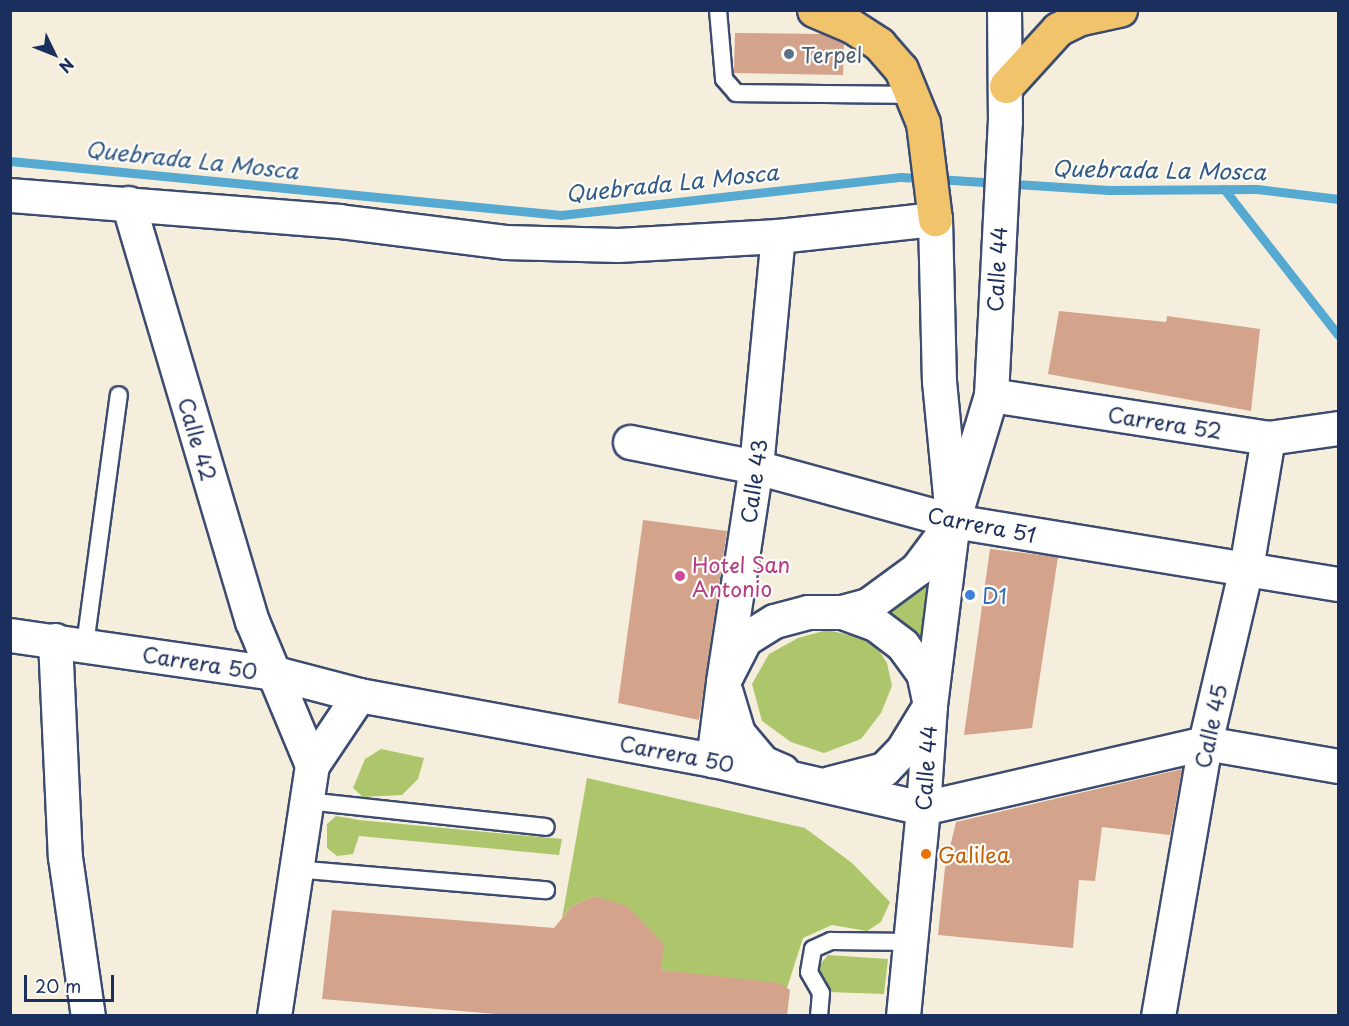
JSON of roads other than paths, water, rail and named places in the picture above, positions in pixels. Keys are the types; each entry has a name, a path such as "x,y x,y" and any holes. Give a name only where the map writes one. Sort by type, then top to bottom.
{"highway":[{"path":"814,10 850,25 879,44 901,69 919,109 934,211"},
{"path":"1005,86 1058,29 1081,18 1120,10"}],"street":[{"name":"Calle 44","path":"909,1014 911,942 930,705 953,521 990,395 1005,122 1004,14"},
{"path":"10,195 339,221 505,242 618,245 778,237 934,211"},
{"name":"Calle 42","path":"128,203 252,621 312,765"},
{"name":"Calle 44","path":"934,211 939,381 953,521"},
{"name":"Calle 43","path":"713,760 756,467 778,237"},
{"name":"Carrera 52","path":"990,395 1268,438 1338,428"},
{"name":"Calle 45","path":"1158,1016 1205,744 1246,568 1268,438"},
{"name":"Carrera 51","path":"630,442 756,467 953,521 1338,584"},
{"path":"842,612 875,624 903,645 923,673 930,705 903,749 884,769 811,782 762,762 738,733 723,682 745,639 774,621 808,612 842,612 868,605 897,587 933,552 953,521"},
{"name":"Carrera 50","path":"10,634 275,673 359,694 713,760 923,808 1205,744 1338,766"},
{"path":"70,643 65,857 88,1016"},
{"path":"274,1016 294,869 312,765 359,694"}],"lane":[{"path":"718,10 724,79 736,93 919,109"},
{"path":"70,643 119,395"},
{"path":"307,801 546,827"},
{"path":"294,869 546,890"},
{"path":"819,1016 821,993 809,972 813,949 831,941 911,942"}],"waterway":[{"name":"Quebrada La Mosca","path":"10,161 561,215 901,177 923,178"},
{"name":"Quebrada La Mosca","path":"937,179 1109,190 1257,189 1338,199"},
{"path":"1224,189 1338,335"}],"place":[{"name":"Terpel","path":"789,54"},
{"name":"Hotel San Antonio","path":"680,576"},
{"name":"D1","path":"970,595"},
{"name":"Galilea","path":"926,854"}]}
